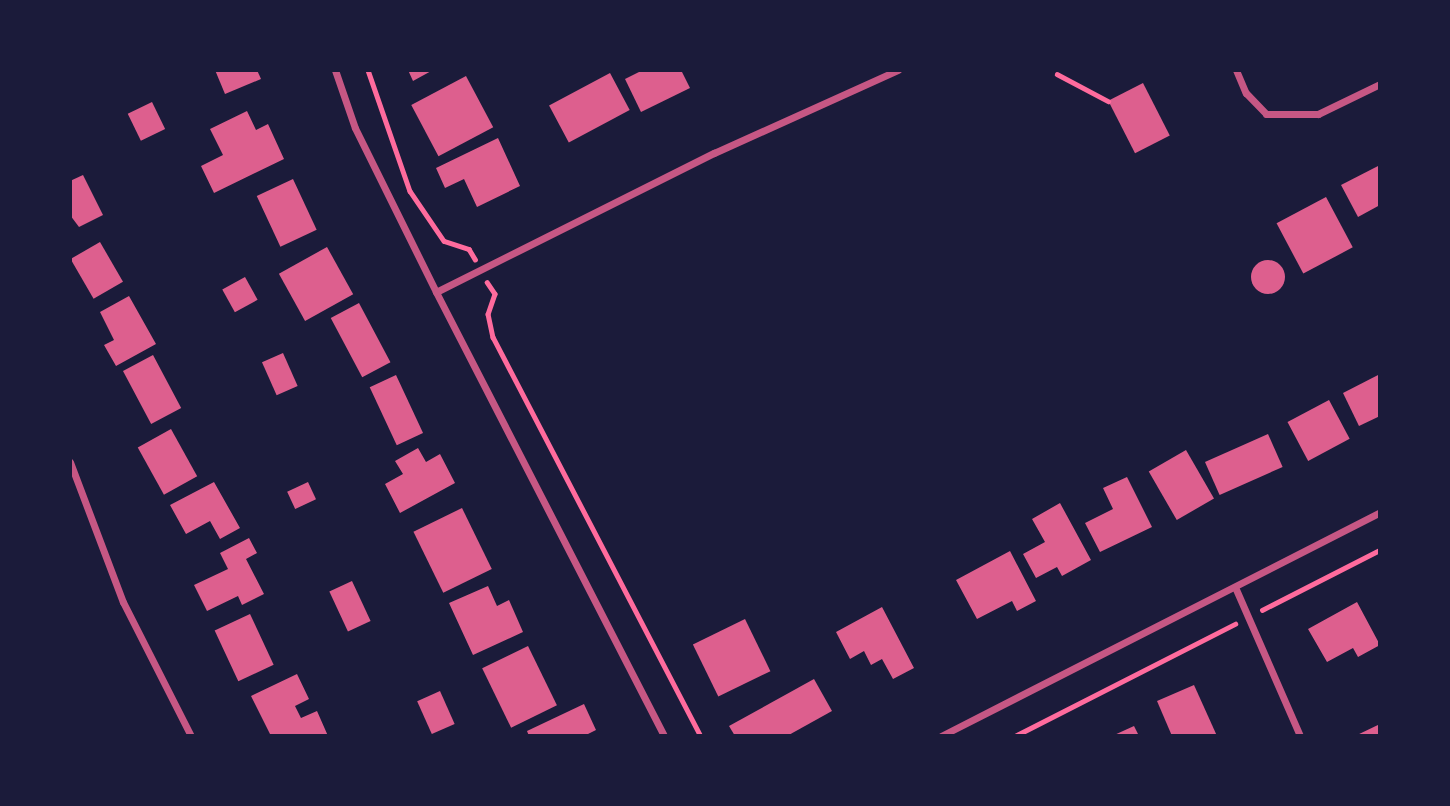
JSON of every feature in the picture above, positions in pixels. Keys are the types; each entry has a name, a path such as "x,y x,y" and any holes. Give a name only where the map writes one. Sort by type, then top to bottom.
{"street":[{"path":"335,70 355,128 436,292 664,736"},
{"path":"436,292 714,153 898,70"},
{"path":"1236,70 1246,93 1266,114 1318,114 1380,83"},
{"path":"70,461 123,602 191,736"},
{"path":"941,736 1380,512"},
{"path":"1235,586 1300,736"}],"path":[{"path":"368,70 417,203 444,241 469,249 473,255"},
{"path":"1057,74 1108,101"},
{"path":"490,287 495,294 488,314 493,337 701,736"},
{"path":"1270,606 1380,550"},
{"path":"1015,736 1226,628"}],"building":[{"path":"215,70 257,70 261,79 225,94"},
{"path":"408,70 433,70 413,81"},
{"path":"643,70 681,70 690,88 641,112 625,79"},
{"path":"610,73 630,110 569,142 549,105"},
{"path":"466,76 493,127 438,156 411,105"},
{"path":"1143,83 1170,136 1135,153 1108,101"},
{"path":"152,102 165,129 141,141 128,114"},
{"path":"247,111 256,130 268,124 284,159 214,193 201,166 223,155 210,129"},
{"path":"498,138 520,186 477,207 464,179 445,188 436,168"},
{"path":"1380,165 1380,205 1358,217 1341,185"},
{"path":"83,175 103,215 79,227 70,215 70,181"},
{"path":"293,179 317,230 280,247 257,196"},
{"path":"1326,197 1353,247 1303,274 1277,223"},
{"path":"100,242 123,282 94,299 71,259"},
{"path":"327,247 353,294 305,321 279,274"},
{"path":"1268,260 1280,265 1285,277 1280,289 1268,294 1256,289 1251,277 1256,265"},
{"path":"245,277 258,300 235,312 222,290"},
{"path":"129,296 156,344 116,366 104,345 114,340 100,312"},
{"path":"359,303 390,362 362,377 331,318"},
{"path":"283,353 298,386 277,395 262,362"},
{"path":"153,355 181,408 151,424 123,371"},
{"path":"1380,374 1380,416 1359,426 1343,393"},
{"path":"396,375 423,433 397,445 370,387"},
{"path":"1329,400 1350,439 1308,461 1288,422"},
{"path":"171,429 197,476 164,495 138,447"},
{"path":"1268,434 1283,467 1220,495 1205,462"},
{"path":"418,448 426,462 440,454 455,483 400,513 385,484 403,474 395,461"},
{"path":"1186,450 1214,498 1177,520 1149,472"},
{"path":"1127,477 1152,527 1100,552 1085,523 1113,509 1103,488"},
{"path":"214,482 240,528 220,539 210,521 186,534 170,505"},
{"path":"308,482 316,499 295,509 287,492"},
{"path":"1060,503 1091,560 1062,576 1057,567 1036,578 1023,554 1045,542 1032,519"},
{"path":"462,508 492,569 443,593 413,532"},
{"path":"249,538 257,553 246,559 264,594 242,605 238,596 207,611 194,585 228,569 220,553"},
{"path":"1010,551 1036,601 1017,611 1012,601 977,619 956,580"},
{"path":"352,581 371,621 348,631 329,592"},
{"path":"488,586 497,606 509,600 523,632 473,655 449,603"},
{"path":"1357,602 1380,645 1358,657 1353,648 1327,662 1308,629"},
{"path":"882,607 914,668 893,679 882,659 871,665 864,651 850,659 836,632"},
{"path":"250,614 274,665 238,681 215,630"},
{"path":"745,619 770,671 718,697 693,644"},
{"path":"528,646 557,705 511,728 482,668"},
{"path":"297,674 309,699 295,706 301,718 317,711 328,736 271,736 251,696"},
{"path":"814,679 832,711 787,736 735,736 729,726"},
{"path":"1194,685 1217,736 1172,736 1157,701"},
{"path":"440,691 455,724 432,734 417,701"},
{"path":"584,704 596,730 584,736 529,736 527,731"},
{"path":"1380,724 1380,736 1355,736"},
{"path":"1134,726 1139,736 1112,736"}]}
